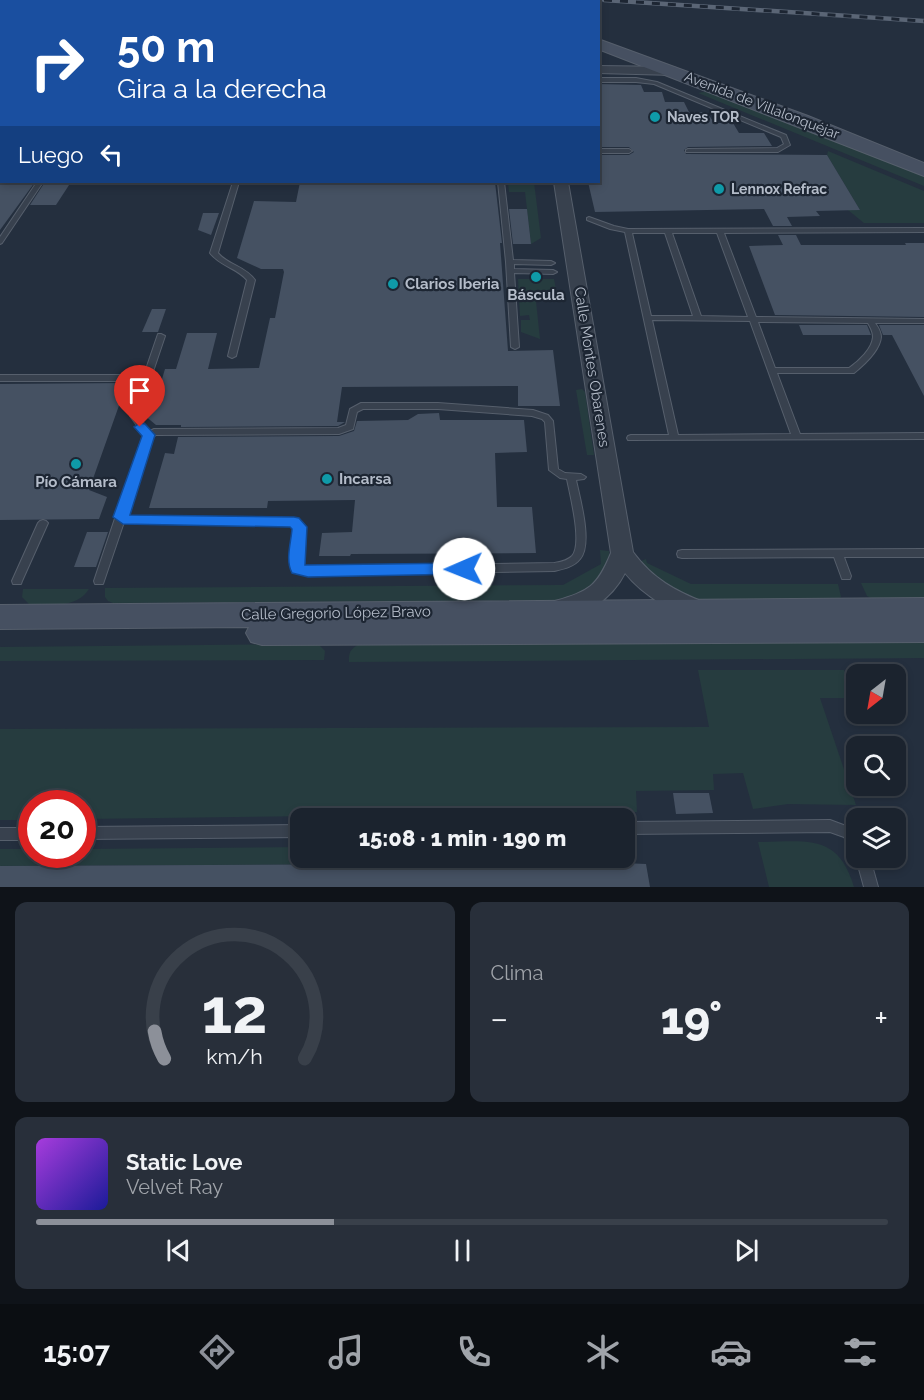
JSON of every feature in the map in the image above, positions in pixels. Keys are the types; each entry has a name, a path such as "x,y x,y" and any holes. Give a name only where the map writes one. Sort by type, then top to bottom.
{"main road":[{"name":"Avenida de Villalonquéjar","path":"600,37 924,161"},
{"name":"Avenida de Villalonquéjar","path":"606,46 924,170"},
{"name":"Calle Gregorio López Bravo","path":"0,617 544,611 924,610"},
{"name":"Calle Gregorio López Bravo","path":"0,634 924,630"}],"street":[{"path":"600,68 620,61 620,54 606,46"},
{"path":"600,69 674,71"},
{"name":"Calle Montes Obarenes","path":"561,183 622,553 640,579 650,588 663,596 704,611"},
{"path":"544,611 586,602 601,594 615,572 622,553"}],"lane":[{"path":"600,80 646,81 686,94 784,136 787,145 778,150 688,151"},
{"path":"600,151 629,151"},
{"path":"0,242 39,183"},
{"path":"232,356 251,280 246,273 218,259 214,254 236,183"},
{"path":"501,183 510,262 515,347"},
{"path":"589,219 612,228 628,231 924,230"},
{"path":"628,231 674,438"},
{"path":"668,231 698,319"},
{"path":"720,231 797,437"},
{"path":"510,262 551,263"},
{"path":"510,272 553,272"},
{"path":"649,318 924,321"},
{"path":"772,370 851,371 861,366 877,334 870,320"},
{"path":"149,435 134,416 161,336"},
{"path":"0,378 147,378"},
{"path":"99,581 149,435 154,432 339,431 350,427 353,411 361,406 438,406 533,413 545,417 549,422 554,470 563,476 576,477 581,541 580,553 574,561 554,567 308,571 298,569 296,561 300,527 294,522 128,520 121,517"},
{"path":"631,438 924,436"},
{"path":"17,582 43,523"},
{"path":"682,554 924,553"},
{"path":"837,554 846,576"},
{"path":"635,828 830,826 846,832"},
{"path":"96,833 290,831"},
{"path":"0,834 18,834"},
{"path":"865,868 871,887"}],"green space":[{"path":"709,91 924,174 924,186 698,93"},
{"path":"828,151 924,191 924,223 864,223 848,210 860,210 827,155"},
{"path":"508,183 534,183 541,238 531,244 525,192 509,192"},
{"path":"518,279 554,279 557,295 536,301 540,339 521,332 521,320 530,320 529,315 520,316"},
{"path":"582,389 585,392 594,455 587,455 576,390"},
{"path":"600,550 609,551 610,558 597,586 567,600 113,603 105,597 105,588 563,585 601,564"},
{"path":"646,559 647,563 691,584 838,584 841,597 836,600 694,599 668,591 639,562"},
{"path":"861,583 924,583 924,599 873,599 867,596"},
{"path":"23,589 89,589 84,595 70,603 30,605 22,597"},
{"path":"924,641 924,658 349,662 351,650 361,643"},
{"path":"318,644 325,651 324,660 0,661 0,647"},
{"path":"698,670 844,670 846,698 820,698 846,775 846,796 853,796 856,805 788,804 753,809 743,773 713,774 714,790 636,791 637,812 635,812 635,808 290,808 290,816 96,819 96,790 18,790 18,820 0,820 0,729 709,727"},
{"path":"758,842 805,842 829,849 839,857 847,869 854,887 769,887"},
{"path":"290,847 290,865 96,866 96,849"},
{"path":"0,849 18,849 18,866 0,866"}],"building":[{"name":"Lennox Refrac","path":"600,84 641,85 644,92 662,92 665,102 684,102 689,112 707,112 714,123 733,123 739,133 764,133 772,146 688,147 684,150 686,154 827,155 860,210 816,211 820,216 787,217 792,226 773,226 764,209 595,212 588,183 600,183 600,155 629,155 634,152 629,147 600,147"},
{"path":"0,183 34,183 0,230"},
{"path":"44,183 70,183 56,205 30,205"},
{"name":"Clarios Iberia","path":"300,183 495,183 502,243 500,243 508,351 553,350 560,406 518,406 518,386 342,387 337,422 345,422 338,426 181,427 181,425 156,425 144,415 148,406 154,406 165,369 176,369 187,333 217,333 208,369 259,368 270,318 275,318 284,272 283,269 261,269 237,258 254,201 296,202"},
{"path":"509,209 527,209 531,244 513,244"},
{"path":"203,213 219,213 211,235 198,230"},
{"path":"778,235 796,235 801,245 924,243 924,317 775,315 749,246 783,245"},
{"path":"152,309 166,309 158,332 142,332"},
{"path":"799,325 867,325 871,335 803,335"},
{"path":"879,325 924,325 924,396 892,335 883,335"},
{"path":"127,383 89,490 107,497 99,519 0,520 0,384"},
{"name":"Incarsa","path":"439,413 440,420 524,420 527,452 495,453 497,507 532,507 536,553 319,556 322,533 352,532 355,500 268,501 267,508 149,508 165,453 174,454 178,437 339,436 354,431 357,421 408,420 418,414"},
{"path":"87,532 108,532 96,567 74,567"},
{"path":"673,793 709,793 713,813 676,814"},
{"path":"635,864 646,864 650,887 0,887 0,866 96,868 96,866 290,865 290,868 635,868"}],"railway":[{"path":"604,0 924,21"}],"place":[{"name":"Naves TOR","path":"655,117"},
{"name":"Lennox Refrac","path":"719,189"},
{"name":"Báscula","path":"536,277"},
{"name":"Clarios Iberia","path":"393,284"},
{"name":"Pío Cámara","path":"76,464"},
{"name":"Incarsa","path":"327,479"}],"route":[{"path":"140,427 149,435 146,438 121,517 128,520 294,522 300,527 296,561 298,569 308,571 464,569"}]}
